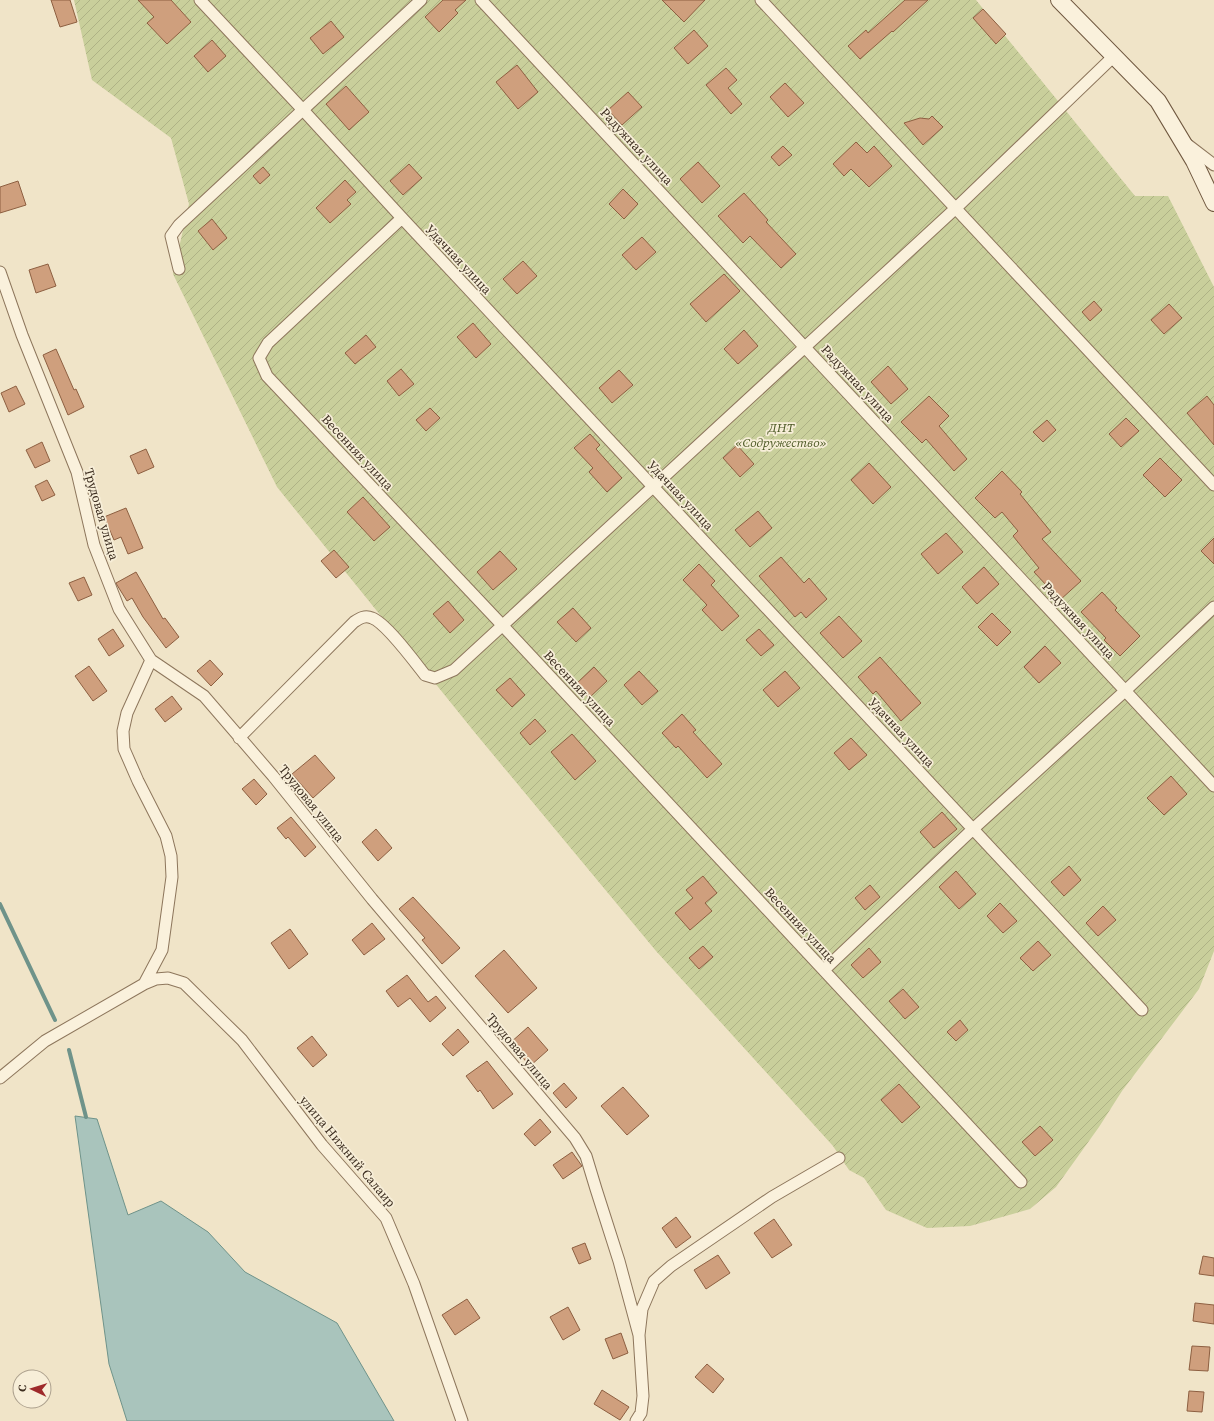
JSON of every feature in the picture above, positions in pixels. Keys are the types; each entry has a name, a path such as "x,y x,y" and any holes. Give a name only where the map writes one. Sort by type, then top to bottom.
{"street":[{"name":"Удачная улица","path":"200,0 1142,1010"},
{"path":"179,269 171,236 179,225 421,0"},
{"name":"Радужная улица","path":"481,0 1214,786"},
{"path":"761,0 1214,485"},
{"path":"1059,0 1158,101 1194,161 1214,203"},
{"path":"240,738 354,622 363,617 371,617 383,624 424,675 435,678 454,670 956,208 1114,56"},
{"path":"1181,140 1214,166"},
{"name":"Весенняя улица","path":"402,218 268,343 259,358 267,376 503,626 1021,1182"},
{"name":"Трудовая улица","path":"0,272 22,335 77,472 94,545 119,609 151,660 204,696 273,776 372,899 576,1138 586,1156 619,1261 639,1335"},
{"path":"824,970 973,829 1125,691 1214,607"},
{"path":"144,984 162,950 172,877 171,856 166,836 138,781 124,749 123,731 127,713 151,660"},
{"name":"улица Нижний Салаир","path":"0,1078 45,1041 144,984 156,979 168,978 184,983 242,1040 322,1145 386,1218 414,1284 462,1421"},
{"path":"636,1421 641,1413 643,1396 639,1335 642,1309 654,1281 665,1271 772,1197 839,1158"}],"green space":[{"name":"ДНТ «Содружество»","path":"74,0 976,0 1135,196 1168,196 1214,287 1214,951 1199,989 1122,1091 1099,1127 1056,1187 1030,1209 970,1226 927,1228 886,1210 864,1178 849,1170 833,1146 656,951 476,734 277,487 173,274 189,204 171,138 92,80"}],"water":[{"path":"75,1116 97,1119 128,1215 161,1201 208,1232 245,1272 337,1323 394,1421 127,1421 109,1364"}],"building":[{"path":"51,0 70,0 77,22 60,27"},
{"path":"138,0 171,0 191,22 167,44 147,23 154,17"},
{"path":"443,0 466,0 455,10 458,13 439,32 425,17"},
{"path":"662,0 705,0 684,22"},
{"path":"905,0 928,0 893,32 892,31 860,59 848,46 866,30 868,33"},
{"path":"983,9 1006,34 996,44 973,18"},
{"path":"331,21 344,37 323,54 310,38"},
{"path":"694,30 708,46 688,64 674,48"},
{"path":"212,40 226,56 208,72 194,56"},
{"path":"517,65 538,92 518,109 496,82"},
{"path":"726,68 737,80 728,88 742,104 731,114 706,85"},
{"path":"785,83 804,103 788,117 770,97"},
{"path":"346,86 369,112 349,130 326,104"},
{"path":"628,92 642,107 622,125 608,110"},
{"path":"932,116 943,127 923,145 904,123 920,118 929,119"},
{"path":"856,142 867,153 874,146 892,166 869,187 851,169 844,176 833,164"},
{"path":"783,146 792,155 779,166 771,157"},
{"path":"698,162 720,186 702,203 680,179"},
{"path":"409,164 422,178 403,195 390,181"},
{"path":"263,167 270,175 260,184 253,176"},
{"path":"345,180 356,192 347,200 351,204 330,223 316,208"},
{"path":"18,181 26,205 0,213 0,187"},
{"path":"623,189 638,204 624,219 609,204"},
{"path":"744,193 768,220 766,222 796,254 781,268 750,236 743,243 718,216"},
{"path":"212,219 227,238 213,250 198,231"},
{"path":"642,237 656,252 636,270 622,255"},
{"path":"523,261 537,276 517,294 503,279"},
{"path":"48,264 56,286 36,293 29,270"},
{"path":"724,274 740,291 706,322 690,304"},
{"path":"1094,301 1102,310 1090,321 1082,312"},
{"path":"1169,304 1182,318 1164,334 1151,320"},
{"path":"473,323 491,344 476,358 457,337"},
{"path":"744,330 758,346 738,364 724,349"},
{"path":"366,335 376,347 355,364 345,353"},
{"path":"56,349 74,390 76,389 84,407 68,415 43,355"},
{"path":"888,366 908,389 891,404 871,382"},
{"path":"401,369 414,384 399,396 387,381"},
{"path":"619,370 633,385 612,403 599,388"},
{"path":"16,386 25,404 9,412 1,393"},
{"path":"929,396 949,416 939,426 967,459 954,471 926,439 922,443 901,422"},
{"path":"1207,396 1214,405 1214,445 1187,413"},
{"path":"430,408 440,418 426,431 416,420"},
{"path":"1126,418 1139,431 1121,447 1109,434"},
{"path":"1047,420 1056,430 1043,442 1033,432"},
{"path":"590,434 600,445 596,449 622,478 607,492 589,472 593,468 574,448"},
{"path":"42,442 50,461 35,468 26,450"},
{"path":"737,445 754,464 740,477 723,458"},
{"path":"146,449 154,467 138,474 130,456"},
{"path":"1160,458 1182,480 1165,497 1143,475"},
{"path":"869,463 891,487 873,504 851,480"},
{"path":"1002,471 1022,492 1020,494 1051,532 1042,539 1081,581 1060,600 1034,572 1039,568 1013,536 1018,531 1002,512 995,518 975,498"},
{"path":"47,480 55,495 42,501 35,486"},
{"path":"363,497 390,527 374,541 347,512"},
{"path":"126,508 143,548 128,554 121,537 114,540 104,517"},
{"path":"758,511 772,528 750,547 735,530"},
{"path":"946,533 963,552 938,574 921,554"},
{"path":"1214,538 1214,564 1201,551"},
{"path":"334,550 349,567 336,578 321,561"},
{"path":"500,551 517,569 493,590 477,572"},
{"path":"781,557 804,583 809,578 827,599 806,618 801,612 795,617 759,576"},
{"path":"699,564 715,581 711,585 739,616 722,631 702,610 707,605 683,580"},
{"path":"984,567 999,584 977,604 962,587"},
{"path":"136,572 163,619 165,618 179,637 166,648 143,617 132,598 127,601 116,583"},
{"path":"84,577 92,595 78,601 69,583"},
{"path":"1102,592 1117,608 1115,610 1140,636 1120,656 1104,640 1106,638 1081,612"},
{"path":"448,601 464,620 450,633 433,614"},
{"path":"573,608 591,628 576,642 557,622"},
{"path":"992,613 1011,632 997,646 978,627"},
{"path":"839,616 862,641 843,658 820,633"},
{"path":"113,629 124,646 109,656 98,639"},
{"path":"759,629 774,645 761,656 746,640"},
{"path":"1045,646 1061,663 1039,683 1024,667"},
{"path":"880,657 921,703 901,721 876,691 873,694 858,677"},
{"path":"210,660 223,674 211,686 197,671"},
{"path":"89,666 107,691 93,701 75,676"},
{"path":"594,667 607,681 589,698 576,684"},
{"path":"639,671 658,691 642,705 624,685"},
{"path":"785,671 800,688 778,707 763,690"},
{"path":"510,678 525,695 512,707 496,690"},
{"path":"172,696 182,709 165,722 155,709"},
{"path":"682,714 696,730 693,732 722,764 707,778 678,746 676,748 662,733"},
{"path":"535,719 546,731 530,745 520,733"},
{"path":"572,734 596,761 575,780 551,752"},
{"path":"851,738 867,755 849,770 834,753"},
{"path":"315,755 335,778 313,798 292,774"},
{"path":"1171,776 1187,794 1164,815 1147,798"},
{"path":"254,779 267,794 256,805 242,789"},
{"path":"942,812 957,829 934,848 920,832"},
{"path":"291,817 316,847 305,857 288,837 286,839 277,828"},
{"path":"376,829 392,848 378,861 362,842"},
{"path":"1069,866 1081,880 1064,896 1051,882"},
{"path":"956,871 976,894 959,909 939,887"},
{"path":"703,876 717,893 705,903 712,911 690,930 675,913 693,898 686,890"},
{"path":"870,885 880,897 865,910 855,898"},
{"path":"413,897 460,948 442,964 422,940 425,938 399,909"},
{"path":"1000,903 1017,921 1003,933 987,916"},
{"path":"1103,906 1116,920 1098,936 1086,923"},
{"path":"372,923 385,939 364,955 352,940"},
{"path":"290,929 308,954 289,969 271,943"},
{"path":"1038,941 1051,955 1033,971 1020,958"},
{"path":"703,946 713,957 699,969 689,958"},
{"path":"869,948 881,962 863,978 851,965"},
{"path":"504,950 537,988 508,1013 475,976"},
{"path":"407,975 428,1002 436,996 446,1008 430,1022 410,998 398,1007 386,991"},
{"path":"903,989 919,1007 905,1019 889,1001"},
{"path":"960,1020 968,1030 956,1041 947,1032"},
{"path":"528,1027 548,1050 530,1066 510,1043"},
{"path":"458,1029 469,1042 453,1056 442,1044"},
{"path":"312,1036 327,1055 313,1067 297,1048"},
{"path":"487,1061 513,1094 493,1109 480,1090 478,1092 466,1076"},
{"path":"564,1083 577,1098 566,1108 553,1093"},
{"path":"899,1084 920,1107 902,1123 881,1100"},
{"path":"623,1087 649,1116 627,1135 601,1106"},
{"path":"540,1119 551,1132 535,1146 524,1134"},
{"path":"1040,1126 1053,1140 1035,1156 1022,1142"},
{"path":"572,1152 582,1166 563,1179 553,1165"},
{"path":"676,1217 691,1237 676,1248 662,1228"},
{"path":"774,1219 792,1245 772,1258 754,1233"},
{"path":"585,1243 591,1259 579,1264 572,1248"},
{"path":"718,1255 730,1273 706,1289 694,1270"},
{"path":"1203,1256 1214,1258 1214,1276 1199,1274"},
{"path":"467,1299 480,1318 455,1335 442,1315"},
{"path":"1195,1303 1214,1305 1214,1324 1193,1321"},
{"path":"568,1307 580,1330 563,1340 550,1317"},
{"path":"621,1333 628,1353 613,1359 605,1339"},
{"path":"1192,1346 1210,1347 1208,1371 1189,1370"},
{"path":"707,1364 724,1379 713,1393 695,1377"},
{"path":"602,1390 629,1407 620,1420 594,1404"},
{"path":"1189,1391 1204,1392 1202,1412 1187,1411"}],"waterway":[{"path":"0,904 55,1020"},
{"path":"69,1050 86,1117"}]}
